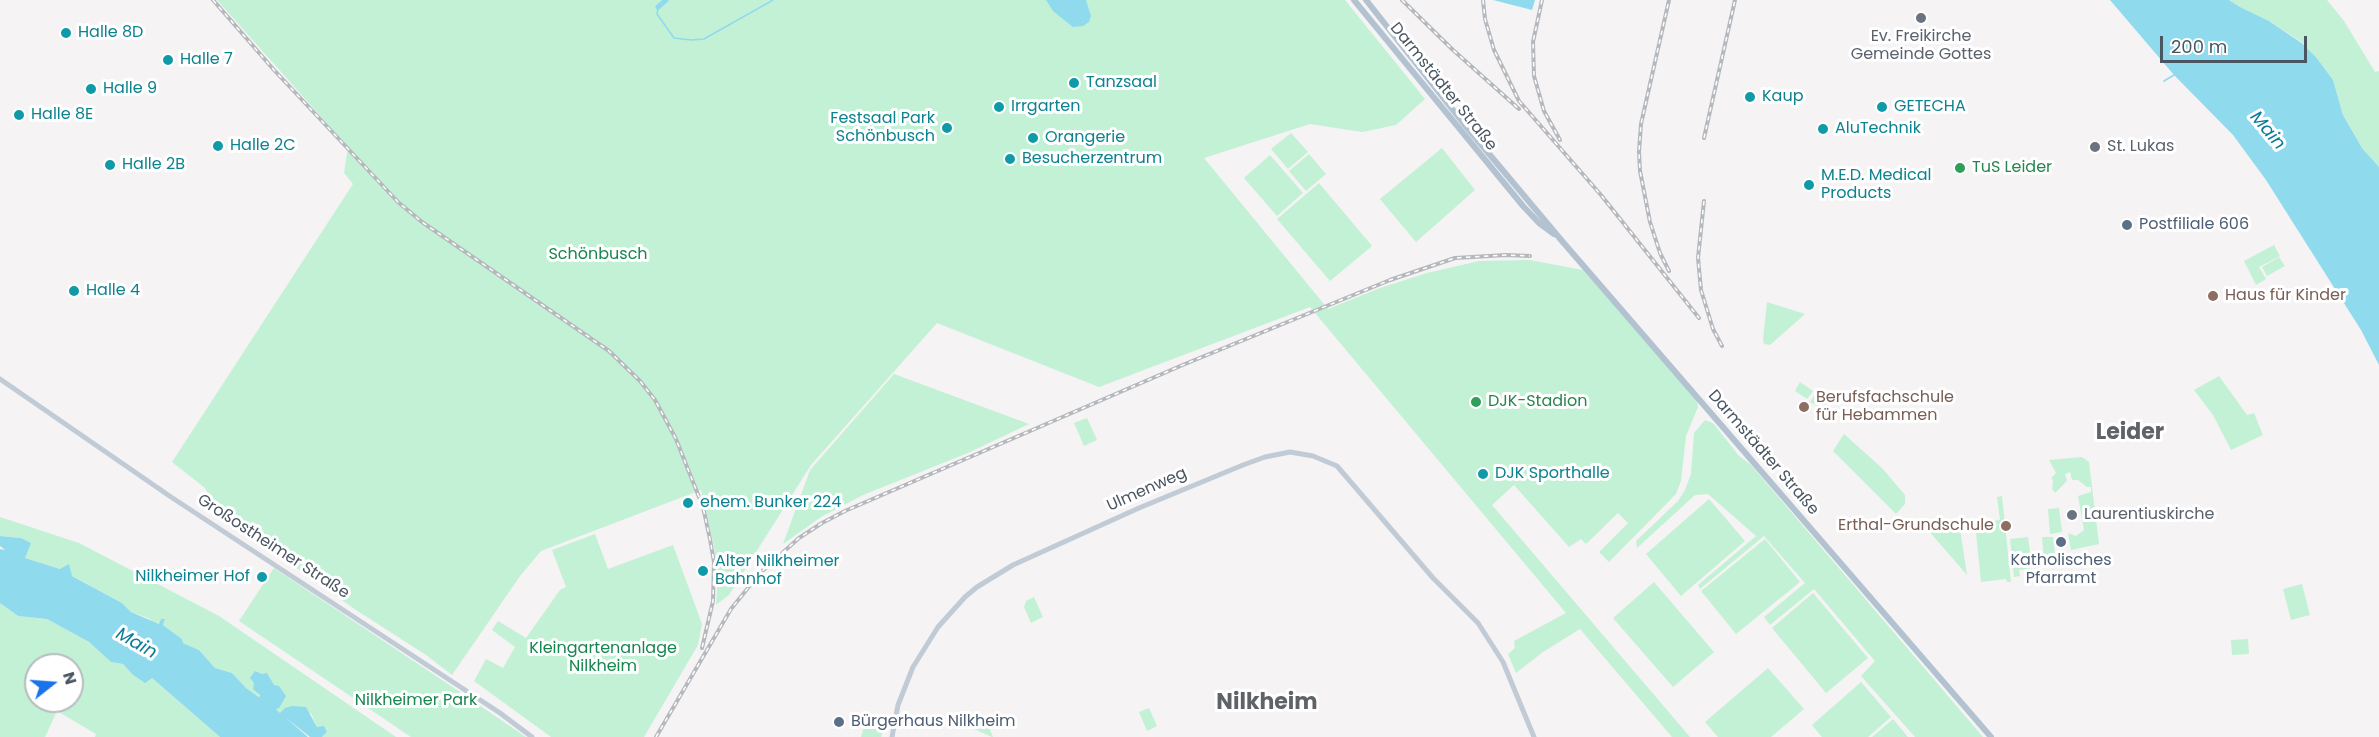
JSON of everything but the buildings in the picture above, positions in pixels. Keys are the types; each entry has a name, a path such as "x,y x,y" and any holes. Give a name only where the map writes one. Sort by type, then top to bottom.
{"main road":[{"name":"Darmstädter Straße","path":"1354,0 1523,206 1539,223 1562,241"},
{"name":"Darmstädter Straße","path":"1366,0 1464,124 1562,241 1991,737"}],"street":[{"name":"Großostheimer Straße","path":"0,379 171,497 500,713 532,737"},
{"name":"Ulmenweg","path":"892,737 898,705 913,666 938,627 977,587 1013,566 1083,533 1198,483 1264,457 1299,453 1337,466 1401,541 1478,623 1496,649 1534,737"}],"green space":[{"name":"Schönbusch","path":"217,0 1345,0 1425,99 1396,125 1362,132 1310,124 1204,158 1328,309 1380,288 1427,273 1479,261 1530,260 1583,270 1697,400 1698,407 1686,436 1681,481 1676,494 1609,562 1599,552 1628,523 1618,513 1586,544 1581,539 1569,547 1514,485 1492,505 1690,737 1672,737 1580,629 1543,652 1516,673 1508,654 1515,648 1514,641 1566,613 1310,307 1099,387 937,323 811,465 729,595 716,605 718,575 701,490 541,551 520,576 452,675 273,551 256,535 208,506 204,500 207,492 205,488 172,462 353,184 344,173 348,147"},
{"path":"2229,0 2327,0 2344,21 2375,72 2379,71 2379,167 2362,148 2343,115 2333,80 2316,57 2303,43 2269,21"},
{"path":"1291,133 1308,152 1288,169 1271,149"},
{"path":"1442,148 1475,190 1416,242 1380,199"},
{"path":"1309,154 1326,174 1306,191 1289,171"},
{"path":"1270,155 1303,193 1277,216 1244,178"},
{"path":"1319,183 1372,246 1330,281 1277,219"},
{"path":"2274,245 2280,256 2259,267 2266,279 2256,285 2244,261"},
{"path":"2279,257 2285,266 2267,276 2262,267"},
{"path":"1767,302 1805,314 1770,345 1764,344 1763,339"},
{"path":"894,374 1029,424 968,453 863,495 821,517 783,544 810,470"},
{"path":"2219,376 2247,415 2254,413 2263,435 2231,450 2213,415 2194,390"},
{"path":"1800,382 1813,391 1807,399 1795,391"},
{"path":"1816,393 1828,401 1822,409 1810,402"},
{"path":"1087,418 1097,440 1084,446 1074,423"},
{"path":"1705,420 1713,423 1739,456 1751,465 1983,737 1915,737 1861,676 1875,661 1814,589 1770,625 1764,617 1805,583 1764,536 1700,589 1698,585 1756,536 1708,494 1695,495 1637,548 1636,541 1678,501 1685,490 1691,474 1694,433"},
{"path":"1844,434 1882,468 1905,495 1905,504 1896,514 1833,451"},
{"path":"2082,457 2089,462 2099,544 2071,550 2068,533 2076,536 2084,530 2078,496 2091,492 2091,487 2087,487 2078,480 2072,480 2070,472 2065,474 2067,481 2055,493 2052,489 2053,480 2051,478 2056,473 2049,460"},
{"path":"2002,496 2011,582 2007,582 2006,579 1981,582 1975,523 2000,520 1997,497"},
{"path":"1709,499 1745,541 1681,596 1646,554"},
{"path":"2059,508 2062,532 2050,534 2048,509"},
{"path":"0,517 79,543 219,616 396,737 322,737 327,732 317,727 311,713 280,713 254,683 260,697 246,688 232,673 215,668 199,650 183,643 182,639 163,625 165,620 161,619 160,624 153,622 131,612 122,603 60,569 25,558 21,538 0,536"},
{"path":"1959,522 1967,575 1928,530"},
{"name":"Kleingartenanlage Nilkheim","path":"595,534 608,569 673,545 702,624 698,645 644,737 551,737 474,681 486,659 503,668 515,647 492,630 498,621 526,638 560,590 566,587 552,550"},
{"path":"2028,537 2032,568 2019,570 2020,576 2014,577 2010,539"},
{"path":"2042,537 2053,537 2055,555 2044,561"},
{"path":"1765,539 1800,582 1736,634 1701,591"},
{"name":"Nilkheimer Park","path":"274,568 526,737 411,737 239,621"},
{"path":"1654,582 1714,652 1673,687 1613,618"},
{"path":"2302,584 2310,615 2291,620 2283,589"},
{"path":"1813,593 1868,658 1826,693 1772,628"},
{"path":"1034,597 1043,617 1031,623 1024,607 1026,601"},
{"path":"0,603 18,616 47,619 89,642 111,662 123,664 132,674 152,678 220,737 95,737 96,734 60,713 84,713 84,653 24,653 24,713 56,713 45,737 0,737"},
{"path":"2248,639 2249,654 2232,655 2231,640"},
{"path":"1768,668 1804,709 1771,737 1718,737 1705,722"},
{"path":"1861,682 1891,717 1868,737 1822,737 1812,725"},
{"path":"1149,708 1157,726 1147,731 1139,712"},
{"path":"985,718 993,737 967,726"},
{"path":"1893,719 1908,737 1872,737"},
{"path":"865,723 884,728 881,737 861,737"}],"water":[{"path":"1046,0 1086,0 1091,16 1089,22 1083,26 1073,27 1053,11"},
{"path":"1493,0 1535,0 1532,10"},
{"name":"Main","path":"2110,0 2229,0 2269,21 2303,44 2333,80 2343,115 2362,148 2379,167 2379,365 2361,330 2266,180 2233,135 2174,75"},
{"name":"Main","path":"0,536 21,538 31,543 25,558 60,569 69,564 72,576 122,603 131,612 159,624 161,619 165,619 163,625 182,639 183,643 199,650 215,668 232,673 246,688 259,697 260,695 253,689 254,683 250,678 255,671 262,674 267,673 274,685 279,686 286,696 276,709 280,713 292,706 306,707 317,727 324,726 327,732 322,737 310,737 285,717 308,737 220,737 152,678 145,683 123,664 111,662 89,642 47,619 18,616 0,603 0,549 5,550 0,546"}],"waterway":[{"path":"658,7 666,0"},
{"path":"658,7 657,14 674,38 691,40 704,39 773,0"},
{"path":"2164,81 2174,75"}],"railway":[{"path":"213,0 274,70 398,202 422,222 609,351 640,381 655,400 676,439 703,507 710,539 714,562 713,601 702,648"},
{"path":"1402,0 1453,50 1519,109"},
{"path":"1483,0 1485,19 1494,50 1519,101 1601,195 1699,318"},
{"path":"1542,0 1533,42 1534,76 1544,111 1560,140"},
{"path":"1669,0 1641,124 1639,152 1640,171 1650,222 1660,253 1669,271"},
{"path":"1704,138 1735,0"},
{"path":"1704,201 1698,258 1701,290 1713,329 1722,346"},
{"path":"656,737 731,609 760,573 799,538 822,523 1185,364 1390,280 1455,258 1530,256"}],"place":[{"name":"Ev. Freikirche Gemeinde Gottes","path":"1921,18"},
{"name":"Halle 8D","path":"66,33"},
{"name":"Halle 7","path":"168,60"},
{"name":"Tanzsaal","path":"1074,83"},
{"name":"Halle 9","path":"91,89"},
{"name":"Kaup","path":"1750,97"},
{"name":"Irrgarten","path":"999,107"},
{"name":"GETECHA","path":"1882,107"},
{"name":"Halle 8E","path":"19,115"},
{"name":"Festsaal Park Schönbusch","path":"947,128"},
{"name":"AluTechnik","path":"1823,129"},
{"name":"Orangerie","path":"1033,138"},
{"name":"Halle 2C","path":"218,146"},
{"name":"St. Lukas","path":"2095,147"},
{"name":"Besucherzentrum","path":"1010,159"},
{"name":"Halle 2B","path":"110,165"},
{"name":"TuS Leider","path":"1960,168"},
{"name":"M.E.D. Medical Products","path":"1809,185"},
{"name":"Postfiliale 606","path":"2127,225"},
{"name":"Halle 4","path":"74,291"},
{"name":"Haus für Kinder","path":"2213,296"},
{"name":"DJK-Stadion","path":"1476,402"},
{"name":"Berufsfachschule für Hebammen","path":"1804,407"},
{"name":"DJK Sporthalle","path":"1483,474"},
{"name":"ehem. Bunker 224","path":"688,503"},
{"name":"Laurentiuskirche","path":"2072,515"},
{"name":"Erthal-Grundschule","path":"2006,526"},
{"name":"Katholisches Pfarramt","path":"2061,542"},
{"name":"Alter Nilkheimer Bahnhof","path":"703,571"},
{"name":"Nilkheimer Hof","path":"262,577"},
{"name":"Bürgerhaus Nilkheim","path":"839,722"}],"district":[{"name":"Leider","path":"2130,433"},
{"name":"Nilkheim","path":"1267,703"}]}
